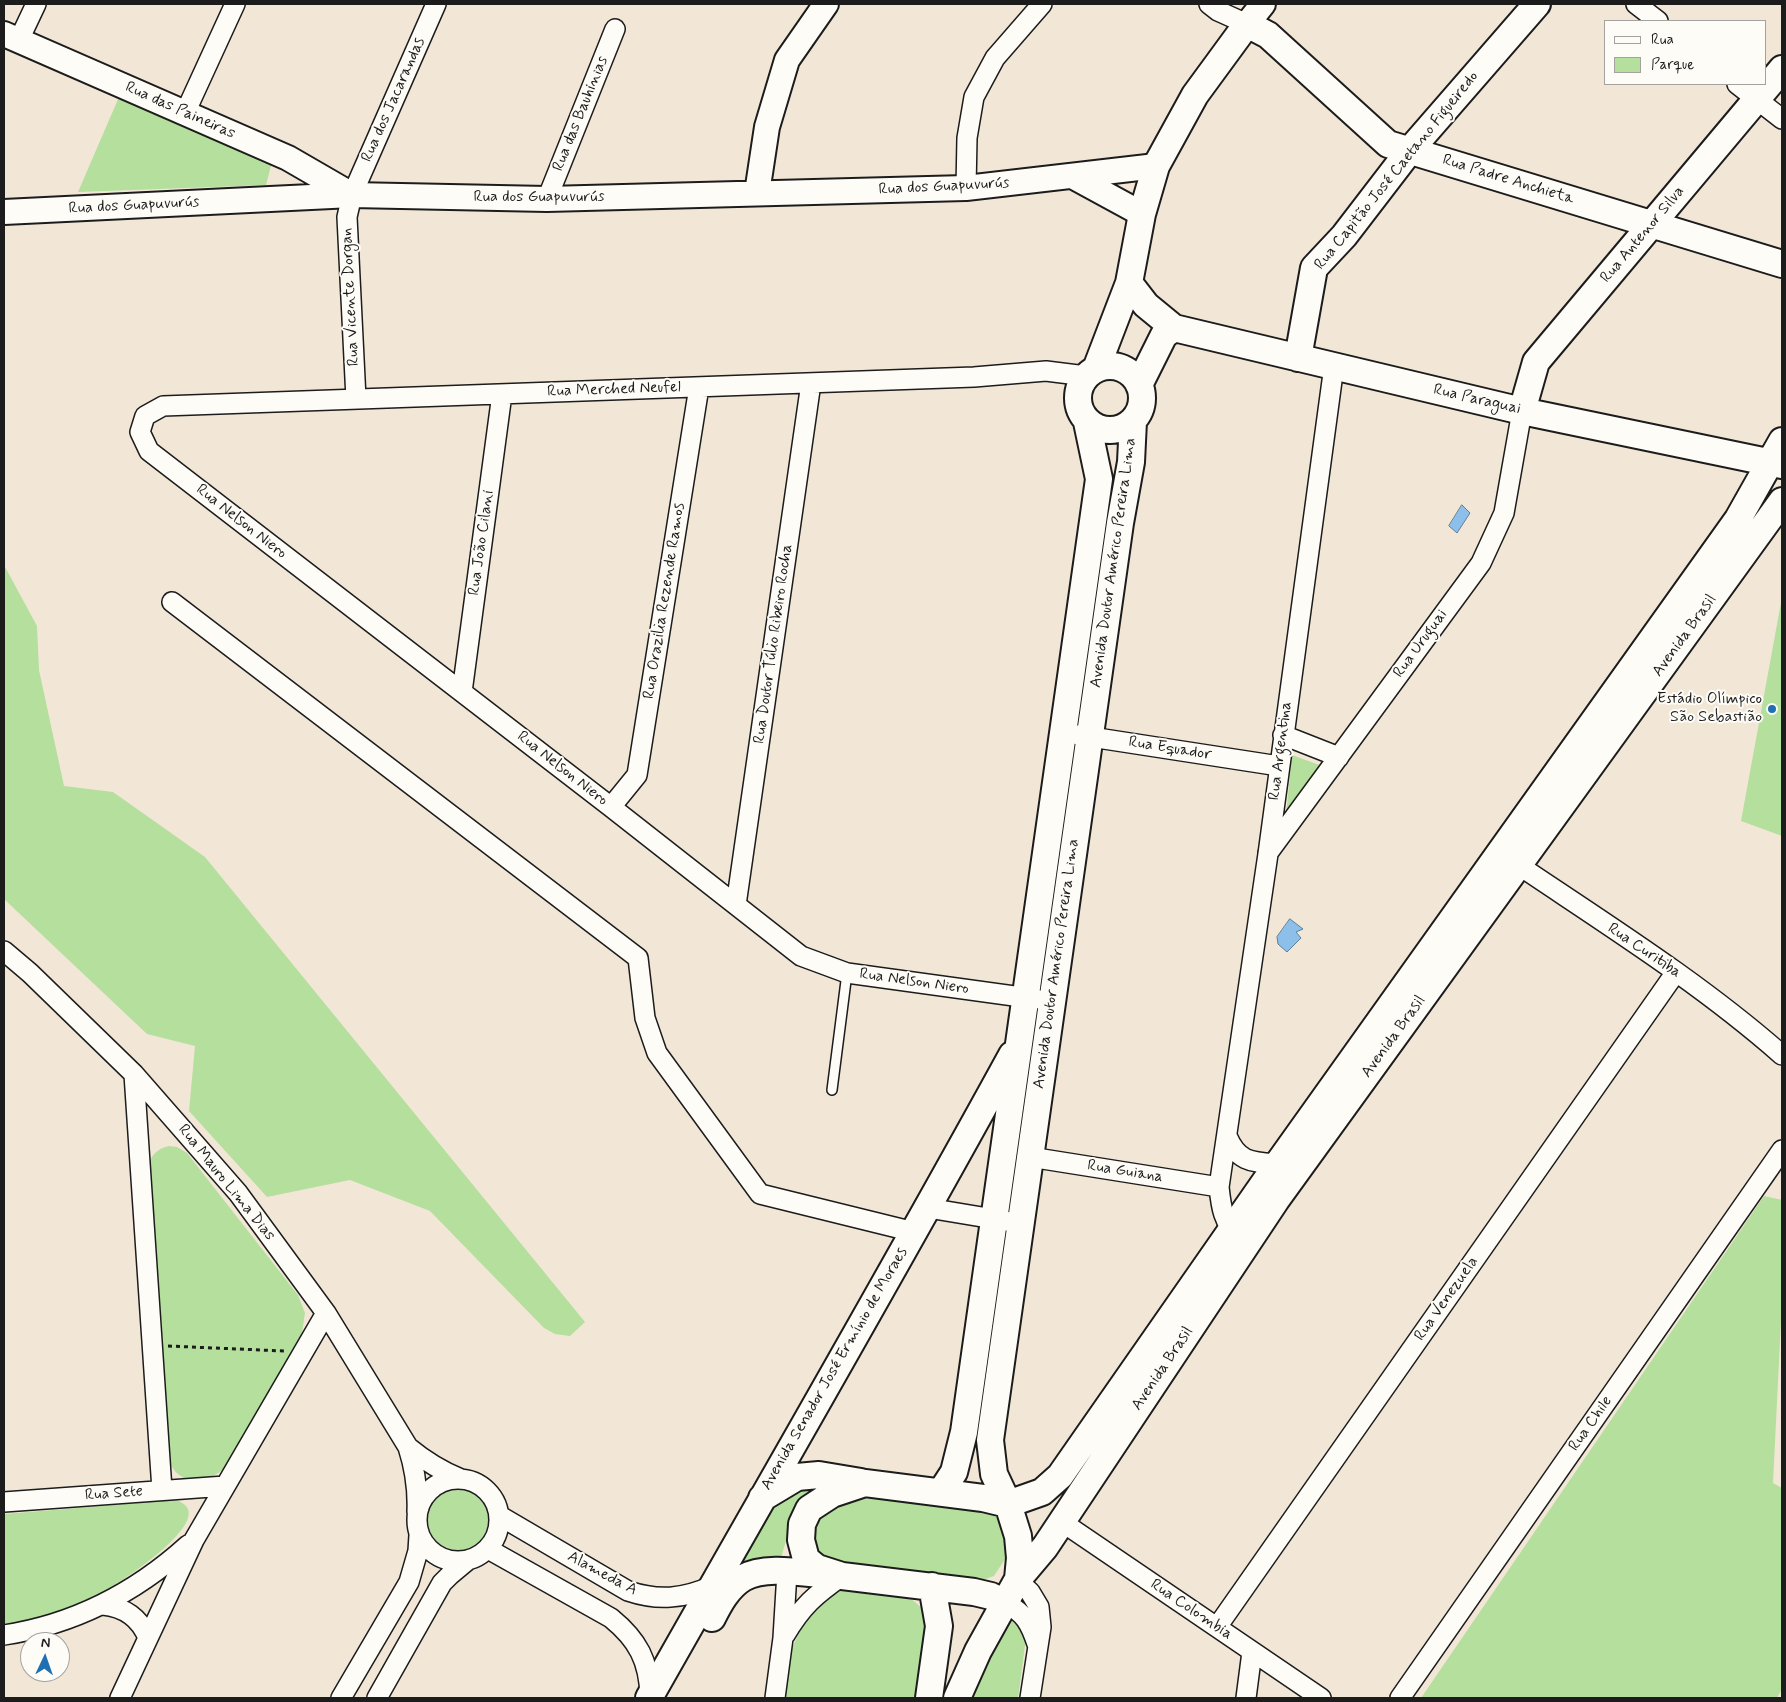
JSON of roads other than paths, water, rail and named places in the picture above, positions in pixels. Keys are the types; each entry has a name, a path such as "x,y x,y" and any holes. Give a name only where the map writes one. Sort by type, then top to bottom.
{"main road":[{"name":"Rua Capitão José Caetano Figueiredo","path":"1298,358 1314,268 1344,236 1410,150 1537,4"},
{"name":"Rua Padre Anchieta","path":"1257,15 1388,144 1782,264"},
{"path":"1091,373 1109,366 1121,368 1132,375 1139,386 1142,398 1140,410 1133,421 1123,428 1110,430 1098,428 1087,422 1080,412 1078,402 1079,387 1091,373 1129,283 1142,214 1156,166 1195,95 1257,15"},
{"name":"Rua Antenor Silva","path":"1766,79 1782,69"},
{"name":"Rua Antenor Silva","path":"1522,411 1536,362 1651,224 1746,91"},
{"name":"Rua Paraguai","path":"1129,283 1146,305 1174,328 1522,411 1778,456"},
{"path":"1139,386 1164,334 1174,328"},
{"name":"Avenida Doutor Américo Pereira Lima","path":"941,1492 954,1472 964,1432 1010,1304 1089,737 1120,524 1131,462 1133,421"},
{"name":"Avenida Doutor Américo Pereira Lima","path":"1014,1587 1020,1558 1018,1536 1008,1504 994,1474 990,1440 983,1300 1099,479 1087,422"},
{"name":"Avenida Brasil","path":"1239,1236 1276,1200 1510,860 1778,456"},
{"name":"Avenida Brasil","path":"957,1698 978,1651 1014,1587 1062,1522 1144,1376 1239,1236 1277,1164 1782,501"},
{"name":"Avenida Senador José Ermínio de Moraes","path":"656,1698 712,1586 928,1208 1020,1039"},
{"path":"983,1300 1010,1304"},
{"name":"Avenida Brasil","path":"1008,1504 1042,1492 1060,1476 1144,1376"},
{"path":"761,1499 798,1477 819,1475 865,1483 983,1498 1008,1504"},
{"path":"787,1572 792,1546 810,1509 832,1494 865,1483"},
{"path":"802,1524 801,1540 806,1559 817,1568 842,1576"},
{"path":"656,1698 724,1596 742,1578 767,1571 787,1572 932,1586 992,1596 1014,1587"},
{"path":"929,1698 939,1626 932,1586"}],"street":[{"path":"11,37 36,4"},
{"path":"185,113 236,4"},
{"name":"Rua dos Jacarandas","path":"352,196 436,4"},
{"path":"758,193 767,126 787,60 826,4"},
{"path":"966,188 967,138 974,97 995,58 1042,4"},
{"path":"1210,4 1218,10 1257,15"},
{"path":"1636,4 1657,20"},
{"name":"Rua das Bauhinias","path":"547,199 615,29"},
{"name":"Rua das Paineiras","path":"11,37 288,158 352,196"},
{"path":"1746,91 1782,119"},
{"name":"Rua dos Guapuvurús","path":"4,212 352,196 547,199 966,188 1156,166"},
{"path":"1074,177 1142,214"},
{"name":"Rua Vicente Dorgan","path":"352,196 347,217 356,399"},
{"name":"Rua Argentina","path":"1239,1236 1221,1210 1219,1187 1268,854 1282,735 1334,366"},
{"name":"Rua Merched Neufel","path":"145,416 163,406 974,377 1046,371 1091,373"},
{"name":"Rua Doutor Túlio Ribeiro Rocha","path":"736,905 811,383"},
{"name":"Rua Orazilia Rezende Ramos","path":"611,807 637,775 699,386"},
{"name":"Rua João Cilani","path":"462,692 502,394"},
{"name":"Rua Uruguai","path":"1268,854 1481,563 1504,513 1522,411"},
{"name":"Rua Nelson Niero","path":"145,416 140,432 149,451 801,956 847,973 1052,1001"},
{"path":"172,602 638,958 646,1018 657,1052 760,1194 914,1232"},
{"name":"Rua Equador","path":"1062,732 1278,766"},
{"path":"1282,735 1339,757"},
{"name":"Rua Curitiba","path":"1510,860 1676,972 1760,1035 1782,1055"},
{"name":"Rua Mauro Lima Dias","path":"4,951 134,1074 238,1193 326,1313 408,1447"},
{"name":"Rua Venezuela","path":"1218,1627 1676,972"},
{"path":"134,1074 162,1490"},
{"path":"1227,1136 1232,1148 1241,1158 1260,1163 1277,1164"},
{"name":"Rua Chile","path":"1400,1698 1782,1150"},
{"name":"Rua Guiana","path":"1030,1157 1219,1187"},
{"path":"928,1208 1021,1223"},
{"path":"120,1698 194,1540 326,1313"},
{"path":"408,1447 436,1468 483,1486 491,1495 497,1505 500,1516 497,1534 488,1549 479,1556 456,1562 434,1554 425,1546 417,1524 418,1490 415,1468 408,1447"},
{"path":"418,1512 421,1501 428,1491 438,1484 449,1480 461,1479"},
{"name":"Rua Sete","path":"4,1502 225,1486"},
{"name":"Alameda A","path":"500,1516 628,1591 642,1596 656,1598 678,1597 699,1592 712,1586"},
{"name":"Rua Colombia","path":"1062,1522 1320,1698"},
{"path":"341,1698 410,1582 418,1552 420,1535"},
{"path":"4,1635 24,1632 64,1621 103,1605 136,1587 166,1565 194,1540"},
{"name":"Alameda A","path":"488,1549 611,1618 623,1628 633,1639 644,1659 649,1681 656,1698"},
{"path":"377,1698 442,1584 468,1560"},
{"path":"774,1698 783,1638 787,1572"},
{"path":"783,1638 798,1613 819,1592 842,1576"},
{"path":"1030,1698 1041,1627 1039,1607 1030,1592 1014,1587 1019,1610 1032,1629 1037,1646"},
{"path":"103,1605 117,1607 131,1614 141,1624 148,1638"},
{"path":"1246,1698 1252,1652"}],"lane":[{"path":"832,1090 847,973"}],"water":[{"path":"1462,505 1470,513 1457,533 1449,526"},
{"path":"1290,919 1303,929 1296,932 1301,938 1287,952 1278,944 1277,937"}],"place":[{"name":"Estádio Olímpico São Sebastião","path":"1772,709"}]}
